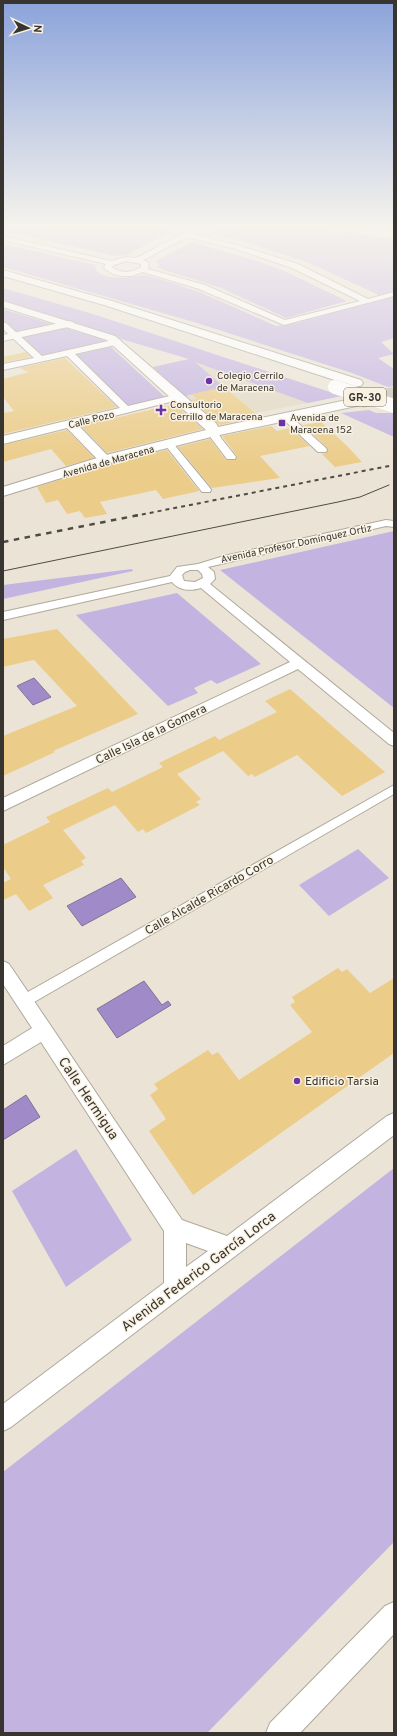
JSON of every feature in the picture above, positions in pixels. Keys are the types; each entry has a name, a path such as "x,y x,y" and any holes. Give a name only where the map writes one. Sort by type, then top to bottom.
{"main road":[{"path":"16,308 105,335 117,342 210,426 214,432"},
{"name":"GR-30","path":"89,308 182,336 394,406"},
{"name":"GR-30","path":"124,308 394,395"},
{"name":"Avenida de Maracena","path":"3,492 105,460 214,432 361,401"}],"street":[{"path":"251,308 284,322 291,322 342,308"},
{"path":"3,338 69,324"},
{"path":"3,325 41,359"},
{"path":"3,366 117,342"},
{"path":"69,353 127,410"},
{"name":"Calle Pozo","path":"3,440 178,398"},
{"path":"286,417 322,450"},
{"path":"70,424 105,460"},
{"path":"214,432 216,438 231,457"},
{"path":"168,444 206,490"},
{"name":"Avenida Profesor Domínguez Ortiz","path":"176,578 178,572 185,568 200,568 205,564 224,559 386,523 394,524"},
{"path":"3,616 176,578 180,583 188,586 203,584 209,579 210,575 208,572 200,568"},
{"path":"203,584 394,741"},
{"name":"Calle Isla de la Gomera","path":"3,805 299,664"},
{"name":"Calle Alcalde Ricardo Corro","path":"24,1001 394,789"},
{"name":"Calle Hermigua","path":"3,969 175,1228"},
{"path":"3,1056 44,1031"},
{"name":"Avenida Federico García Lorca","path":"3,1419 394,1123"},
{"path":"175,1288 175,1228 230,1248"},
{"path":"280,1733 391,1622"}],"shaded area":[{"path":"23,308 72,308 342,396 308,403 195,362 224,387 185,396 153,367 189,359"},
{"path":"145,308 236,308 276,326 297,323 351,308 394,308 394,338 381,342 394,354 378,358 394,369 394,386 388,387 352,373 197,323"},
{"path":"264,308 322,308 286,318"},
{"path":"3,309 55,325 16,333 3,321"},
{"path":"65,328 102,339 106,342 42,356 21,337"},
{"path":"111,347 166,398 127,407 74,355"},
{"name":"Colegio Cerrilo de Maracena","path":"191,359 308,403 256,413 234,396 218,400 233,419 216,423 153,367"},
{"path":"369,410 376,413 394,413 394,437 341,413"},
{"path":"394,531 394,708 220,570"},
{"path":"132,569 133,571 3,599 3,585"},
{"path":"177,593 261,664 217,684 211,680 194,688 198,693 168,706 76,615"},
{"path":"34,678 51,697 33,705 17,686"},
{"path":"358,849 389,878 329,916 299,885"},
{"path":"121,878 136,897 82,926 67,906"},
{"path":"144,981 162,1005 168,1001 171,1005 117,1038 97,1009"},
{"path":"26,1095 40,1117 3,1140 3,1110"},
{"path":"76,1149 132,1240 66,1287 12,1191"},
{"path":"394,1168 394,1542 207,1733 3,1733 3,1472"}],"building":[{"path":"26,352 31,357 5,362 3,361 3,357"},
{"path":"65,358 117,407 3,434 3,413 14,411 3,397 3,379 29,372 19,368"},
{"path":"224,387 260,417 219,425 192,400 197,399 192,394"},
{"path":"175,404 203,429 107,453 81,426"},
{"path":"321,422 362,462 335,467 322,454 327,453 327,447 303,425"},
{"path":"271,426 277,431 290,428 310,446 260,456 280,478 212,488 178,447 210,439 226,460 235,460 237,456 222,436"},
{"path":"67,430 94,458 66,466 51,449 3,462 3,445"},
{"path":"167,450 199,491 163,499 156,490 100,502 107,514 85,518 80,511 67,514 58,500 46,503 37,487 120,461"},
{"path":"57,629 138,714 53,751 55,752 3,776 3,736 77,706 35,661 33,660 3,667 3,639"},
{"path":"290,689 385,772 342,796 297,755 255,777 252,774 248,776 223,751 177,774 201,799 196,802 200,805 146,833 143,829 138,832 115,805 63,830 86,858 81,861 84,865 43,885 53,898 29,911 16,894 3,900 3,883 11,879 3,867 3,845 50,822 46,817 108,788 112,792 163,767 159,763 215,736 219,740 277,712 265,701"},
{"name":"Edificio Tarsia","path":"338,968 342,972 347,969 370,993 394,978 394,1053 193,1195 149,1131 166,1119 150,1095 158,1089 154,1084 208,1050 212,1055 218,1052 239,1080 312,1032 290,1005 295,1002 292,997"}],"tunnel":[{"path":"361,401 394,394"}],"tram line":[{"path":"3,571 338,502 360,497 389,485"}],"railway":[{"path":"134,516 394,465"},
{"path":"3,542 139,515"}],"place":[{"name":"Colegio Cerrilo de Maracena","path":"209,381"},
{"name":"Consultorio Cerrillo de Maracena","path":"161,410"},
{"name":"Avenida de Maracena 152","path":"282,423"},
{"name":"Edificio Tarsia","path":"297,1081"}]}
